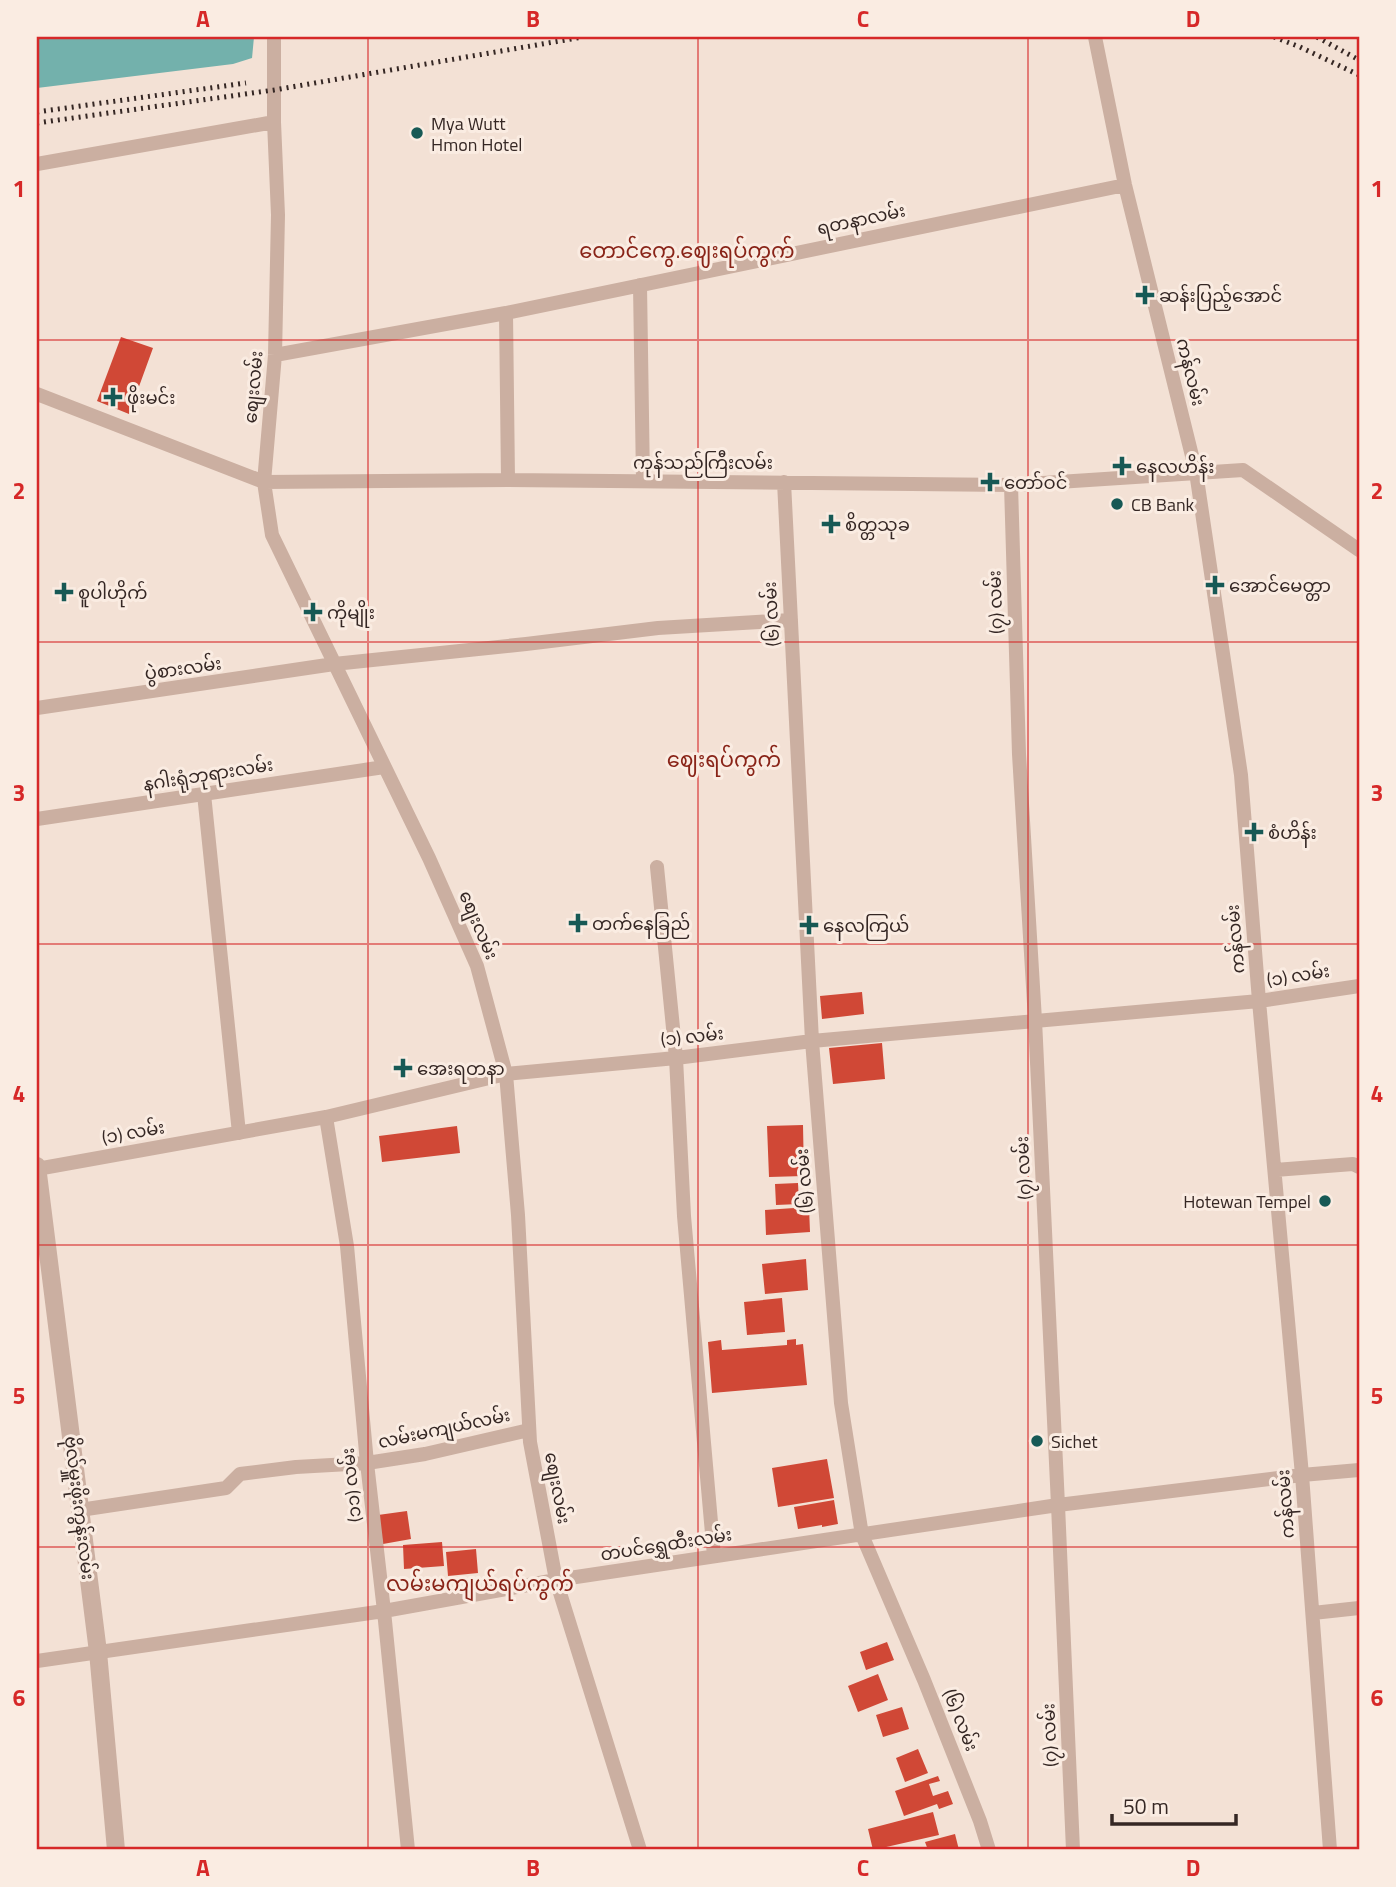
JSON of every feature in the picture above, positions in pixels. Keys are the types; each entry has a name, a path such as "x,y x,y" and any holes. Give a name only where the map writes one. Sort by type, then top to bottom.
{"street":[{"name":"စျေးလမ်း","path":"275,37 274,122 278,215 275,355 264,482 272,535 429,858 477,966 506,1074 518,1215 530,1442 556,1580 640,1850"},
{"name":"ကန်လမ်း","path":"1095,37 1125,185 1196,472 1241,775 1303,1475 1330,1850"},
{"path":"37,164 274,122"},
{"name":"ရတနာလမ်း","path":"275,355 506,313 1125,185"},
{"path":"639,285 643,481"},
{"path":"506,313 508,480"},
{"name":"ကုန်သည်ကြီးလမ်း","path":"37,394 264,482 508,480 1011,485 1243,470 1359,550"},
{"name":"(၆) လမ်း","path":"784,482 812,1041 841,1403 862,1535 924,1680 989,1850"},
{"name":"(၇) လမ်း","path":"1011,485 1019,754 1035,1020 1073,1850"},
{"name":"ပွဲစားလမ်း","path":"37,708 334,664 658,628 791,620"},
{"name":"နဂါးရုံဘုရားလမ်း","path":"37,820 384,766"},
{"path":"204,794 239,1133"},
{"path":"657,867 676,1058 684,1216 714,1556"},
{"name":"(၁) လမ်း","path":"37,1168 326,1117 506,1074 676,1058 812,1041 1259,1001 1359,986"},
{"name":"(၁၁) လမ်း","path":"326,1117 347,1246 408,1850"},
{"path":"1275,1170 1353,1164 1359,1167"},
{"name":"ဗိုလ်မှူးဖိုးကွန်းလမ်း","path":"37,1168 98,1652 116,1850"},
{"name":"လမ်းမကျယ်လမ်း","path":"80,1510 226,1488 240,1474 296,1467 367,1463 425,1454 529,1430"},
{"name":"တပင်ရွှေထီးလမ်း","path":"37,1661 384,1611 556,1580 1058,1505 1359,1470"},
{"path":"1313,1613 1359,1608"}],"water":[{"path":"37,37 254,37 252,58 233,64 37,88"}],"building":[{"path":"121,337 153,348 129,414 97,401"},
{"path":"862,992 864,1014 822,1019 820,996"},
{"path":"882,1043 885,1079 833,1084 829,1048"},
{"path":"803,1125 804,1176 769,1177 767,1126"},
{"path":"457,1126 460,1153 382,1162 379,1136"},
{"path":"798,1183 799,1204 776,1205 775,1184"},
{"path":"809,1207 810,1232 766,1235 765,1210"},
{"path":"806,1259 808,1290 765,1294 762,1264"},
{"path":"782,1298 785,1332 747,1335 744,1302"},
{"path":"796,1339 796,1345 803,1344 807,1385 712,1393 708,1342 721,1340 722,1350 787,1345 787,1340"},
{"path":"827,1459 834,1498 778,1507 772,1468"},
{"path":"834,1500 838,1524 798,1529 794,1507"},
{"path":"407,1511 411,1539 383,1544 378,1515"},
{"path":"442,1542 444,1566 404,1569 403,1545"},
{"path":"476,1549 478,1573 448,1576 446,1552"},
{"path":"887,1642 894,1660 866,1670 860,1652"},
{"path":"878,1674 888,1700 858,1712 848,1686"},
{"path":"902,1707 909,1729 883,1737 876,1715"},
{"path":"918,1749 928,1773 905,1782 896,1758"},
{"path":"938,1776 940,1781 929,1784 933,1796 948,1791 953,1804 939,1809 937,1804 904,1816 895,1791"},
{"path":"933,1812 939,1835 873,1850 868,1829"},
{"path":"955,1834 959,1850 928,1850 925,1842"}],"railway":[{"path":"37,123 274,90 583,37"},
{"path":"1274,37 1359,75"},
{"path":"1317,37 1359,60"},
{"path":"37,112 246,83"}],"place":[{"name":"Mya Wutt Hmon Hotel","path":"417,133"},
{"name":"ဆန်းပြည့်အောင်","path":"1145,295"},
{"name":"ဖိုးမင်း","path":"113,397"},
{"name":"နေလဟိန်း","path":"1122,466"},
{"name":"တော်ဝင်","path":"990,482"},
{"name":"CB Bank","path":"1117,504"},
{"name":"စိတ္တသုခ","path":"831,524"},
{"name":"အောင်မေတ္တာ","path":"1215,585"},
{"name":"စူပါဟိုက်","path":"64,592"},
{"name":"ကိုမျိုး","path":"313,612"},
{"name":"စံဟိန်း","path":"1254,832"},
{"name":"တက်နေခြည်","path":"578,923"},
{"name":"နေလကြယ်","path":"809,925"},
{"name":"အေးရတနာ","path":"403,1068"},
{"name":"Hotewan Tempel","path":"1325,1201"},
{"name":"Sichet","path":"1037,1441"}],"district":[{"name":"တောင်ကွေ.ဈေးရပ်ကွက်","path":"687,250"},
{"name":"ဈေးရပ်ကွက်","path":"724,759"},
{"name":"လမ်းမကျယ်ရပ်ကွက်","path":"480,1583"}]}
